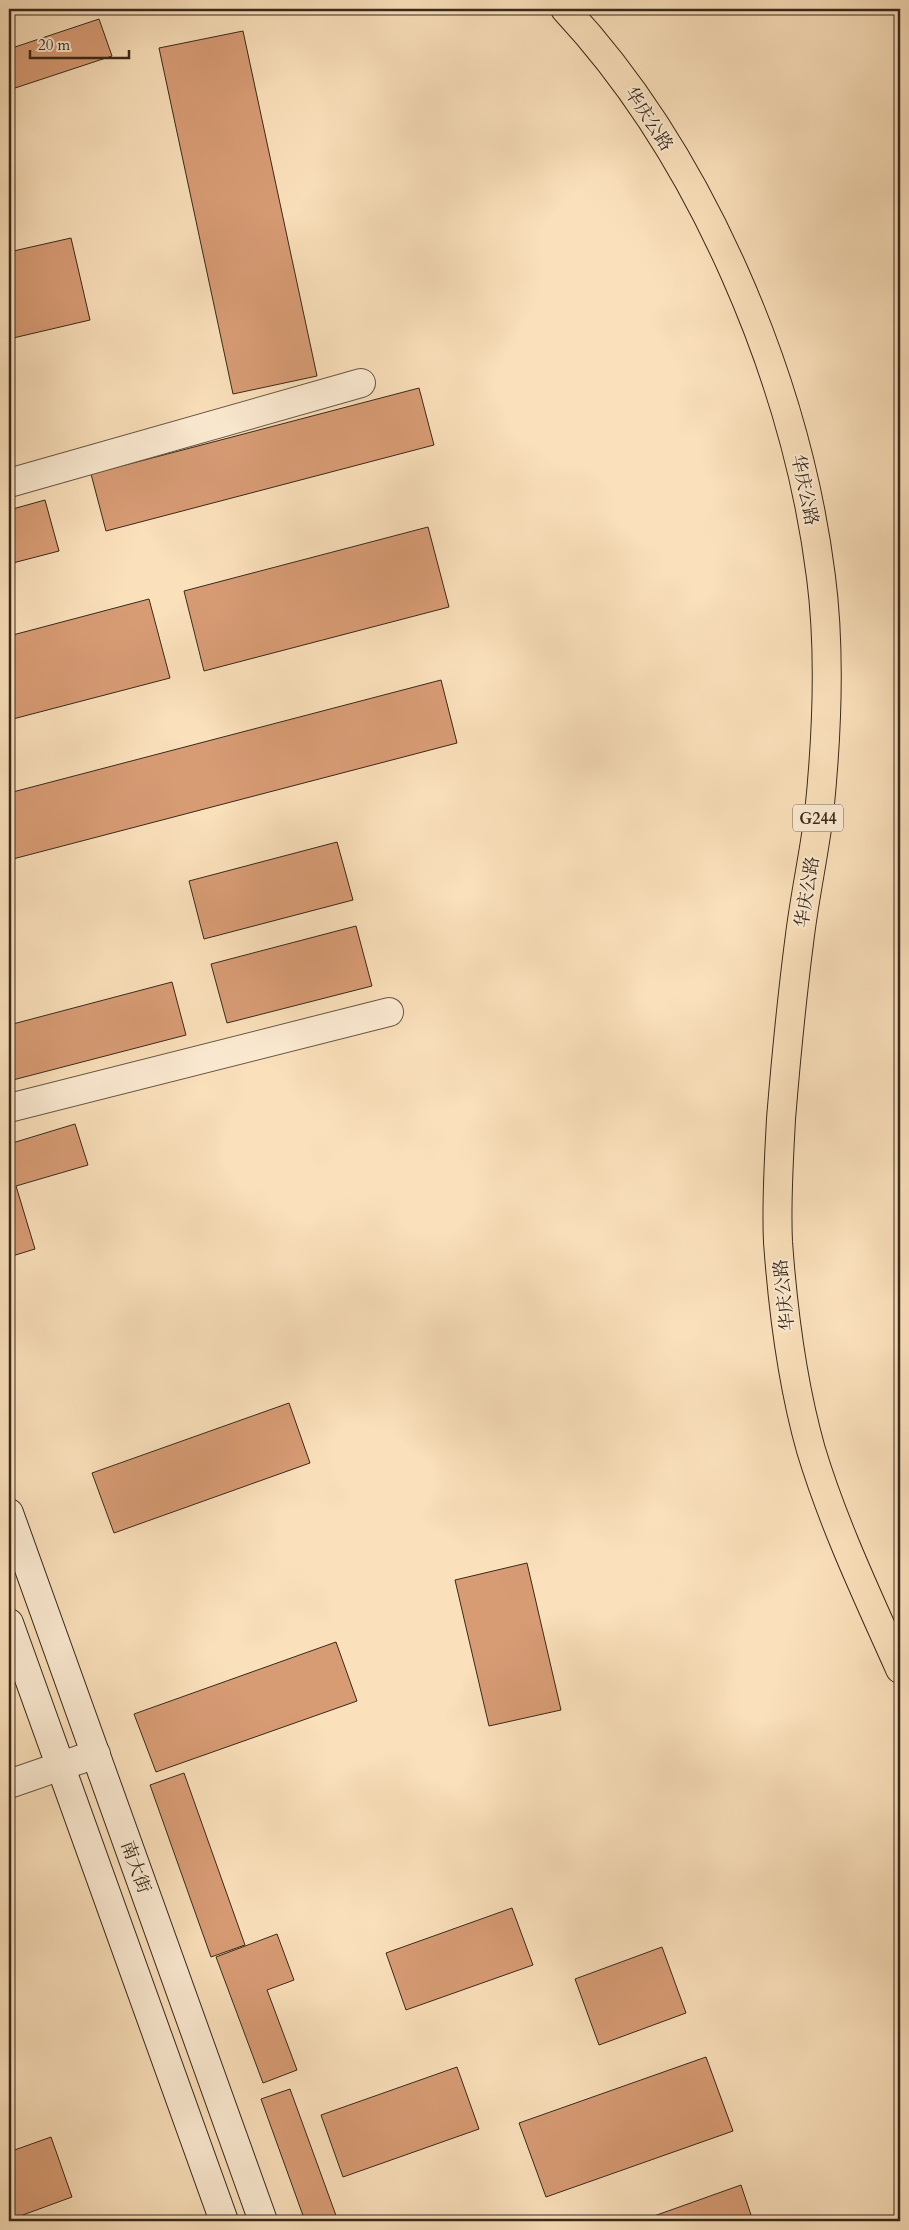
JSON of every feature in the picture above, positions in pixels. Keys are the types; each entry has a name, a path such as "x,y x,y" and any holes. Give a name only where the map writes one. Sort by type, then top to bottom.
{"highway":[{"name":"华庆公路","path":"565,9 629,87 668,147 704,208 741,288 771,364 795,446 813,526 822,579 826,643 825,717 819,814 800,935 785,1064 778,1165 778,1236 783,1300 796,1383 811,1447 850,1556 900,1669"},
{"name":"华庆公路","path":"587,9 642,78 682,139 719,202 755,281 786,357 812,442 829,524 837,576 842,639 842,718 835,812 816,938 802,1067 795,1164 795,1235 800,1298 812,1377 826,1440 864,1549 900,1629"}],"main road":[{"path":"9,483 361,383"},
{"path":"9,1108 389,1012"},
{"name":"南大街","path":"9,1513 263,2221"},
{"name":"南大街","path":"9,1623 224,2221"},
{"path":"9,1784 96,1754"}],"building":[{"path":"99,19 112,56 9,90 9,49"},
{"path":"243,31 317,376 233,394 159,48"},
{"path":"71,238 90,320 9,339 9,252"},
{"path":"419,388 434,445 106,531 91,474"},
{"path":"45,500 59,551 9,564 9,510"},
{"path":"428,527 449,607 204,671 184,591"},
{"path":"149,599 170,678 9,720 9,636"},
{"path":"441,680 457,743 9,860 9,793"},
{"path":"337,842 353,900 204,939 189,881"},
{"path":"356,926 372,986 227,1023 211,964"},
{"path":"172,982 186,1035 9,1081 9,1025"},
{"path":"75,1124 88,1165 16,1186 35,1249 9,1257 9,1144"},
{"path":"289,1403 310,1463 114,1533 92,1473"},
{"path":"527,1563 561,1710 489,1726 455,1580"},
{"path":"336,1642 357,1701 156,1772 134,1714"},
{"path":"184,1773 245,1945 211,1957 150,1785"},
{"path":"512,1908 533,1965 406,2010 386,1953"},
{"path":"277,1934 294,1980 267,1990 297,2070 263,2083 216,1957"},
{"path":"662,1947 686,2013 599,2045 575,1979"},
{"path":"706,2057 733,2131 546,2197 519,2123"},
{"path":"457,2067 479,2129 343,2177 321,2115"},
{"path":"290,2089 338,2221 305,2221 261,2099"},
{"path":"51,2137 72,2197 9,2220 9,2152"},
{"path":"741,2185 753,2221 640,2221"}]}
